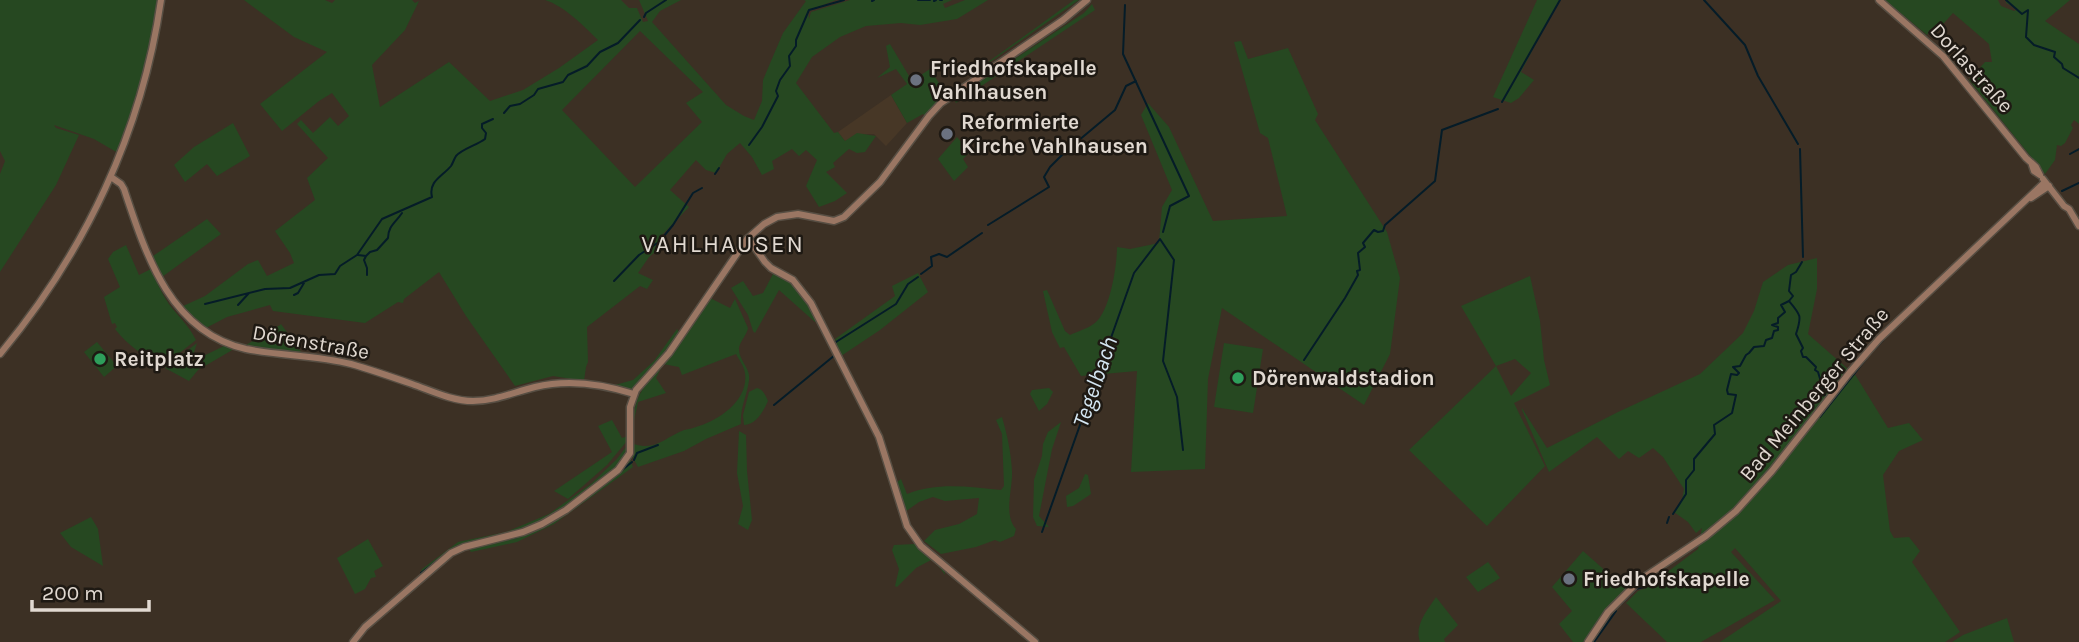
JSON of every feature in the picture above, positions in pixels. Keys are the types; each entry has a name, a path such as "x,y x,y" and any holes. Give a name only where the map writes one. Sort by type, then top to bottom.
{"street":[{"path":"0,354 33,314 53,284 111,177 140,99 153,49 161,0"},
{"path":"353,642 365,627 451,553 542,524 566,510 618,470 628,459 632,447 631,407 634,394 669,354 748,238 764,223 785,215 805,215 830,221 844,217 881,180 929,116 942,103 1063,20 1087,0"},
{"name":"Dorlastraße","path":"1879,0 1937,50 2047,184"},
{"name":"Dörenstraße","path":"111,177 124,189 159,278 171,298 192,322 215,339 246,349 345,363 379,372 446,397 470,401 493,400 535,387 567,382 634,394"},
{"path":"2047,184 2079,226"},
{"name":"Bad Meinberger Straße","path":"1588,642 1608,612 1629,591 1736,511 1772,471 1879,339 2047,184"},
{"path":"748,238 769,266 793,280 814,308 879,438 911,534 921,546 1035,642"}],"shaded area":[{"path":"891,95 907,123 886,146 874,134 860,134 845,141 838,132"}],"green space":[{"path":"0,0 160,0 146,64 118,153 94,139 54,125 79,135 56,185 0,272 0,174 5,161 0,151"},
{"path":"244,0 325,0 332,3 335,0 419,1 405,30 372,65 380,107 449,62 490,101 523,90 598,40 566,12 545,0 621,0 629,8 637,8 643,22 648,21 639,0 681,0 660,11 652,22 726,105 754,120 762,101 763,80 783,33 806,1 804,0 836,0 808,11 809,19 811,12 850,0 952,0 943,4 945,8 965,0 988,0 957,19 920,25 901,23 866,26 840,37 812,57 796,83 834,133 838,132 845,141 857,133 876,136 865,152 857,153 849,149 833,163 835,167 826,172 847,193 819,207 806,186 817,160 806,150 799,156 792,149 772,161 774,169 762,175 740,143 727,154 716,173 706,170 696,160 670,190 689,207 662,235 665,237 661,247 649,257 638,273 653,280 647,289 640,286 587,327 588,362 584,381 553,376 515,386 439,272 404,299 403,303 398,302 365,323 273,311 270,305 227,317 204,329 181,307 205,296 248,264 258,260 267,276 294,263 275,231 315,200 307,178 328,158 297,124 301,120 313,133 330,117 338,126 349,116 332,93 282,131 260,104 327,52 294,37","holes":["640,31 703,92 686,103 702,122 635,187 562,110"]},
{"path":"1074,0 1079,0 973,74 973,73"},
{"path":"1537,0 1559,0 1521,72 1534,80 1519,98 1511,103 1493,97"},
{"path":"1885,0 1998,0 2001,6 2014,11 2018,9 2006,3 2006,0 2070,0 2045,21 2079,44 2079,124 2074,120 2065,143 2057,145 2055,160 2045,174 1969,80 1985,62 1992,62 1989,44 1953,13 1937,31 1931,29 1927,35"},
{"path":"1092,4 1095,10 956,103 955,101 972,87 1084,13"},
{"path":"1241,41 1248,59 1288,48 1318,114 1315,120 1387,232 1400,278 1390,354 1364,405 1222,308 1208,379 1205,469 1131,472 1137,371 1081,376 1064,347 1060,348 1052,332 1043,291 1047,290 1065,331 1070,335 1091,326 1101,316 1112,287 1117,247 1130,249 1159,243 1162,207 1172,190 1141,115 1148,103 1169,127 1213,221 1287,216 1268,138 1260,133 1234,42"},
{"path":"890,44 912,81 930,69 946,94 925,116 923,114 907,123 891,95 907,84 896,69 877,78 890,67 886,46"},
{"path":"233,123 250,156 217,176 207,164 185,182 174,165 194,147"},
{"path":"957,137 970,152 963,159 968,167 954,181 938,159"},
{"path":"207,219 221,234 162,277 153,256"},
{"path":"126,245 139,275 151,269 166,299 196,340 163,366 131,346 115,329 115,323 112,324 104,297 120,287 108,259 113,252"},
{"path":"1817,258 1817,289 1808,334 1856,376 1888,428 1909,423 1923,440 1899,451 1883,475 1890,531 1894,538 1909,537 1920,551 1912,562 1960,632 1945,642 1720,642 1781,601 1735,548 1731,552 1775,600 1701,642 1667,642 1626,603 1638,591 1646,588 1698,549 1702,528 1696,533 1688,522 1674,512 1682,500 1684,489 1663,457 1653,448 1639,458 1628,451 1619,459 1597,437 1549,472 1522,408 1547,448 1700,374 1743,333 1754,311 1763,282 1788,265"},
{"path":"774,272 800,291 818,319 815,322 779,290 755,333 753,331 748,315 731,288 743,281 753,296 763,293"},
{"path":"918,273 928,292 880,330 841,356 835,339 895,296 892,286"},
{"path":"1530,276 1550,385 1514,403 1545,466 1487,526 1409,450 1496,366 1461,306","holes":["1515,359 1531,373 1511,396 1496,366"]},
{"path":"710,298 730,308 735,299 748,328 739,348 749,376 741,424 684,451 638,467 632,456 634,444 654,445 684,430 707,423 732,407 743,391 745,373 736,354 682,375 679,367 663,364"},
{"path":"280,325 302,353 246,345"},
{"path":"677,329 679,332 634,389 615,388 615,385 633,380 654,361"},
{"name":"Reitplatz","path":"97,342 117,366 104,377 84,352"},
{"path":"197,343 191,362 224,346 234,349 198,370 189,381 165,368"},
{"name":"Dörenwaldstadion","path":"1224,343 1263,349 1253,413 1214,407"},
{"path":"661,368 656,378 666,393 638,402 634,420 634,412 642,391"},
{"path":"757,388 763,391 768,401 756,420 744,425 743,415 749,392"},
{"path":"1049,388 1053,392 1047,404 1039,411 1030,394 1032,390"},
{"path":"1002,417 1011,464 1009,509 1016,529 1014,536 1000,542 995,540 941,554 924,541 935,530 959,524 977,514 979,498 945,501 933,497 919,502 905,512 896,483 901,479 907,494 941,487 1001,490 1004,486 1002,434 996,420"},
{"path":"612,420 622,438 628,436 627,441 607,465 568,499 554,491 612,452 598,426"},
{"path":"1061,422 1052,449 1039,516 1049,527 1037,526 1033,517 1034,480 1048,432"},
{"path":"739,431 746,435 752,520 748,530 738,524 743,506 737,473"},
{"path":"630,442 624,461 563,510 527,529 467,544 420,576 422,569 458,542 506,532 549,514 592,483"},
{"path":"630,459 633,467 554,524 517,542 461,552 461,550 530,531 620,470"},
{"path":"1085,474 1088,475 1091,494 1067,507 1066,496 1079,488"},
{"path":"91,517 98,529 103,566 71,547 60,533"},
{"path":"368,539 383,566 374,571 376,577 371,578 365,589 355,594 337,558"},
{"path":"915,544 944,568 945,575 931,560 916,568 897,587 899,569 892,550 894,545"},
{"path":"1583,551 1626,589 1609,606 1583,642 1573,642 1559,624 1572,611 1552,587"},
{"path":"1488,562 1500,578 1478,592 1466,577"},
{"path":"1436,597 1458,625 1444,639 1445,642 1420,642 1420,624"},
{"path":"2007,618 2014,642 1952,642 1963,635"}],"waterway":[{"path":"644,17 666,0"},
{"path":"749,145 778,96 776,91 790,66 789,56 796,46 809,10 844,0"},
{"path":"918,0 930,0"},
{"path":"1502,102 1560,0"},
{"path":"1704,0 1745,45 1758,76 1798,144"},
{"path":"2006,0 2022,14 2028,10 2026,37 2034,45 2055,52 2054,57 2063,68 2079,78"},
{"name":"Tegelbach","path":"1125,5 1123,54 1189,196 1170,206 1163,232"},
{"path":"504,113 510,106 520,104 534,95 538,89 563,82 568,75 587,66 600,52 618,43 640,20"},
{"path":"988,225 1049,187 1044,177 1050,167 1115,110 1126,86 1136,81"},
{"path":"1304,360 1358,275 1358,253 1365,247 1363,243 1374,230 1383,231 1385,225 1435,181 1442,130 1498,109"},
{"path":"205,304 265,289 290,288 319,275 335,274 340,266 357,255 382,219 432,197 434,183 451,166 456,156 485,139 486,133 482,124 493,119"},
{"path":"1800,149 1803,257"},
{"path":"2070,154 2079,149"},
{"path":"715,174 719,168"},
{"path":"2062,191 2079,183"},
{"path":"614,281 639,255 659,242 693,193 702,188"},
{"path":"358,255 366,256 377,250 388,238 391,227 402,213"},
{"path":"921,274 932,266 931,257 939,254 947,257 982,233"},
{"name":"Tegelbach","path":"1042,532 1134,273 1160,239 1174,260 1163,361 1177,397 1183,450"},
{"path":"366,256 364,260 367,275"},
{"path":"1673,514 1686,494 1686,480 1694,470 1694,459 1715,434 1714,425 1732,413 1736,395 1728,394 1727,390 1731,374 1739,373 1733,367 1740,366 1754,347 1764,346 1766,340 1772,338 1774,331 1778,330 1778,327 1772,325 1778,323 1778,318 1785,312 1781,305 1793,296 1789,291 1791,275 1802,262"},
{"path":"836,342 896,304 908,284 918,277"},
{"path":"294,295 304,283"},
{"path":"238,305 249,293"},
{"path":"1789,301 1799,316 1796,334 1803,348 1803,357 1816,367 1825,395"},
{"path":"1870,354 1884,339"},
{"path":"774,405 835,355"},
{"path":"1820,417 1866,359"},
{"path":"634,460 637,453 658,445"},
{"path":"596,491 632,462"},
{"path":"1667,523 1669,517"},
{"path":"503,540 517,537"},
{"path":"421,573 452,549"},
{"path":"1621,604 1636,589 1644,587"},
{"path":"1594,642 1616,611"}],"place":[{"name":"Friedhofskapelle Vahlhausen","path":"916,80"},
{"name":"Reformierte Kirche Vahlhausen","path":"947,134"},
{"name":"Reitplatz","path":"100,359"},
{"name":"Dörenwaldstadion","path":"1238,378"},
{"name":"Friedhofskapelle","path":"1569,579"}],"district":[{"name":"VAHLHAUSEN","path":"723,244"}]}
